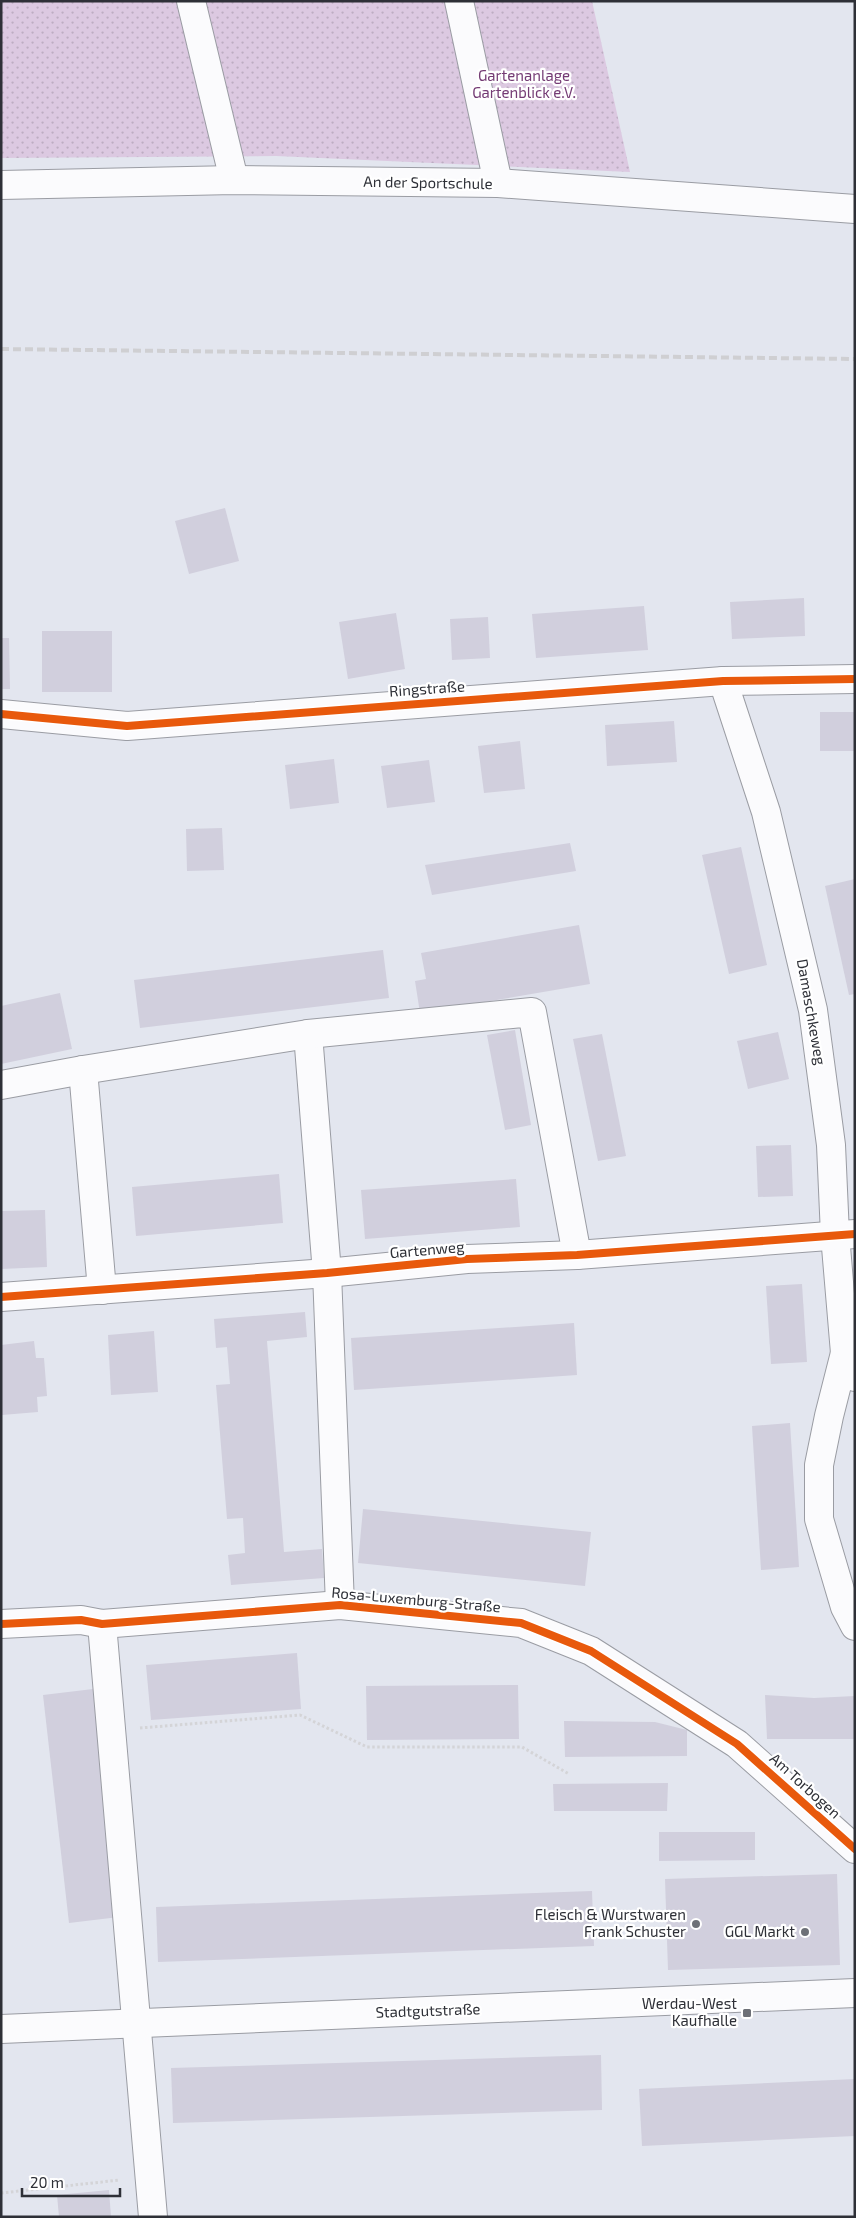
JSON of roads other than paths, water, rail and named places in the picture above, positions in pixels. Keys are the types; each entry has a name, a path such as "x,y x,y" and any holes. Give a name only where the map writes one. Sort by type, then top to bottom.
{"street":[{"path":"191,1 234,180"},
{"path":"459,1 498,183"},
{"name":"An der Sportschule","path":"1,185 234,180 498,183 855,209"},
{"name":"Ringstraße","path":"1,714 127,726 723,681 855,679"},
{"name":"Damaschkeweg","path":"723,681 766,812 813,1010 845,1234 850,1365 829,1416 819,1465 819,1519 845,1607 855,1626"},
{"path":"1,1085 308,1034 532,1012 577,1255"},
{"path":"308,1034 327,1273 340,1605"},
{"path":"83,1070 102,1290"},
{"name":"Gartenweg","path":"1,1297 327,1273 468,1259 577,1255 845,1234"},
{"name":"Rosa-Luxemburg-Straße","path":"1,1624 81,1620 102,1624 340,1605 521,1623 591,1651 737,1744"},
{"path":"102,1624 152,2217"},
{"name":"Am Torbogen","path":"737,1744 855,1849"},
{"name":"Stadtgutstraße","path":"1,2029 855,1992"}],"railway":[{"path":"1,349 855,359"}],"place":[{"name":"Fleisch & Wurstwaren Frank Schuster","path":"696,1924"},
{"name":"GGL Markt","path":"805,1932"},
{"name":"Werdau-West Kaufhalle","path":"747,2013"}],"park label":[{"name":"Gartenanlage Gartenblick e.V.","path":"524,84"}]}
